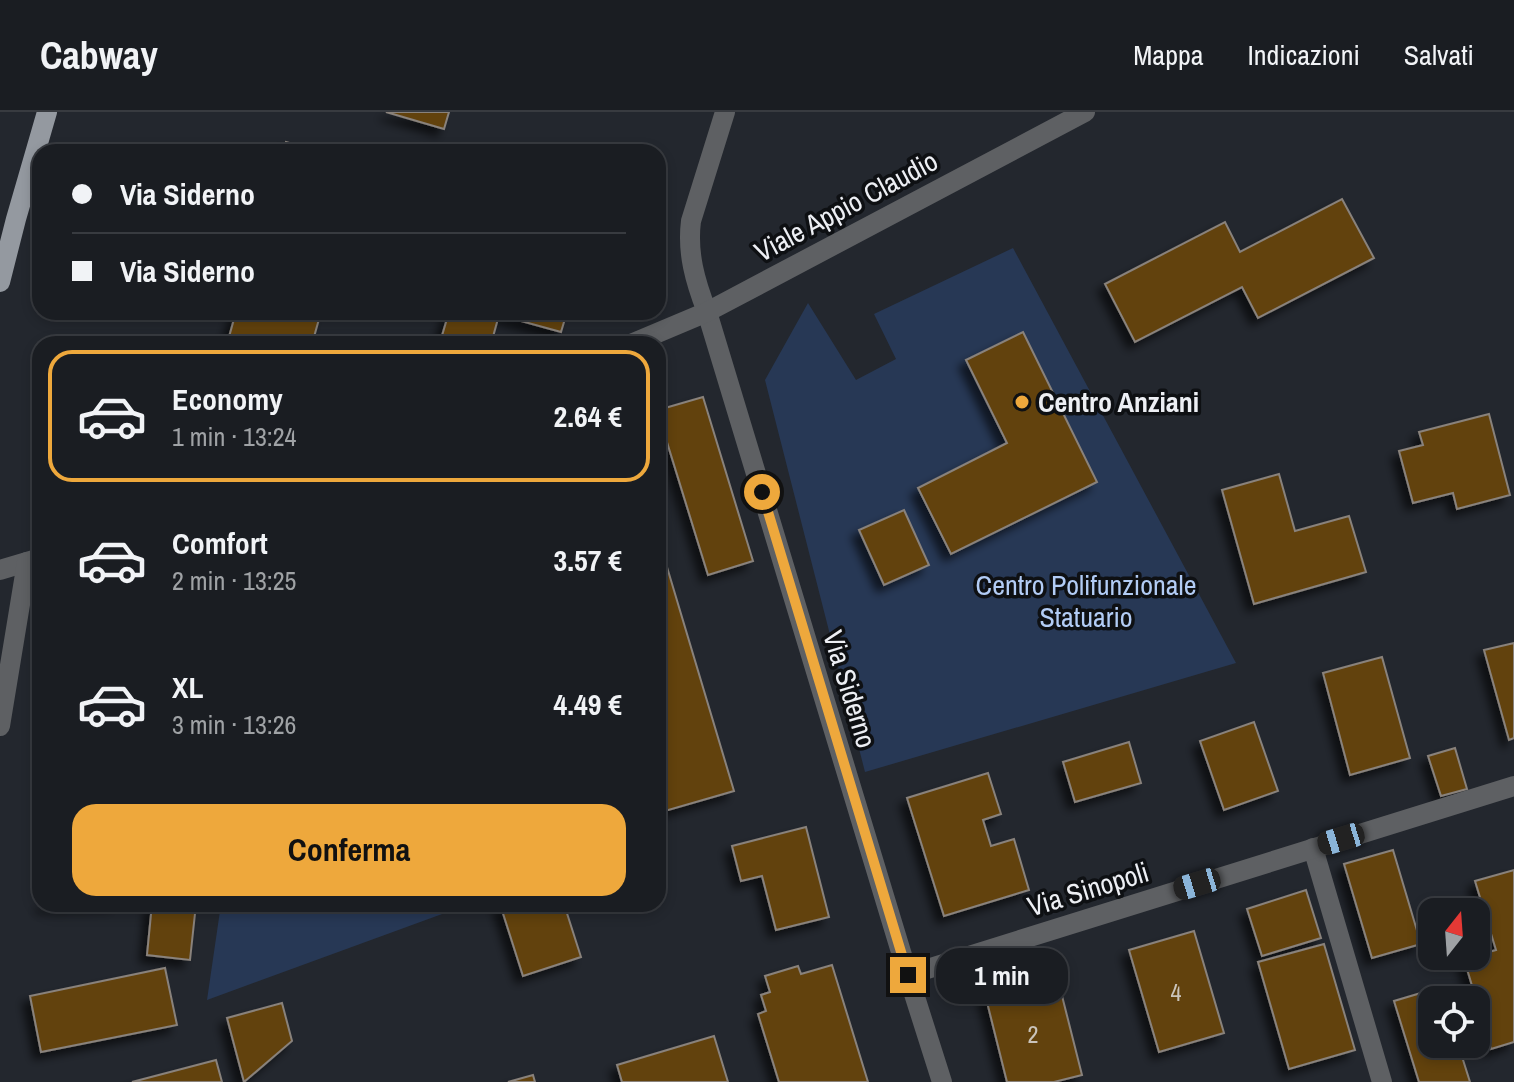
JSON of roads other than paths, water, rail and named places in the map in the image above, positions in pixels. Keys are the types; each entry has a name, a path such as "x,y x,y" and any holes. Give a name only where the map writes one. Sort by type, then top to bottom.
{"main road":[{"path":"38,144 47,112"},
{"path":"0,282 32,164"}],"street":[{"name":"Via Siderno","path":"725,112 691,221 689,237 693,271 942,1082"},
{"name":"Viale Appio Claudio","path":"650,336 707,312 1085,112"},
{"path":"0,570 32,560"},
{"path":"0,726 32,565"},
{"name":"Via Sinopoli","path":"908,975 1514,786"},
{"path":"1313,848 1382,1082"}],"place":[{"name":"Centro Anziani","path":"1022,402"}],"park label":[{"name":"Centro Polifunzionale Statuario","path":"1086,601"}]}
